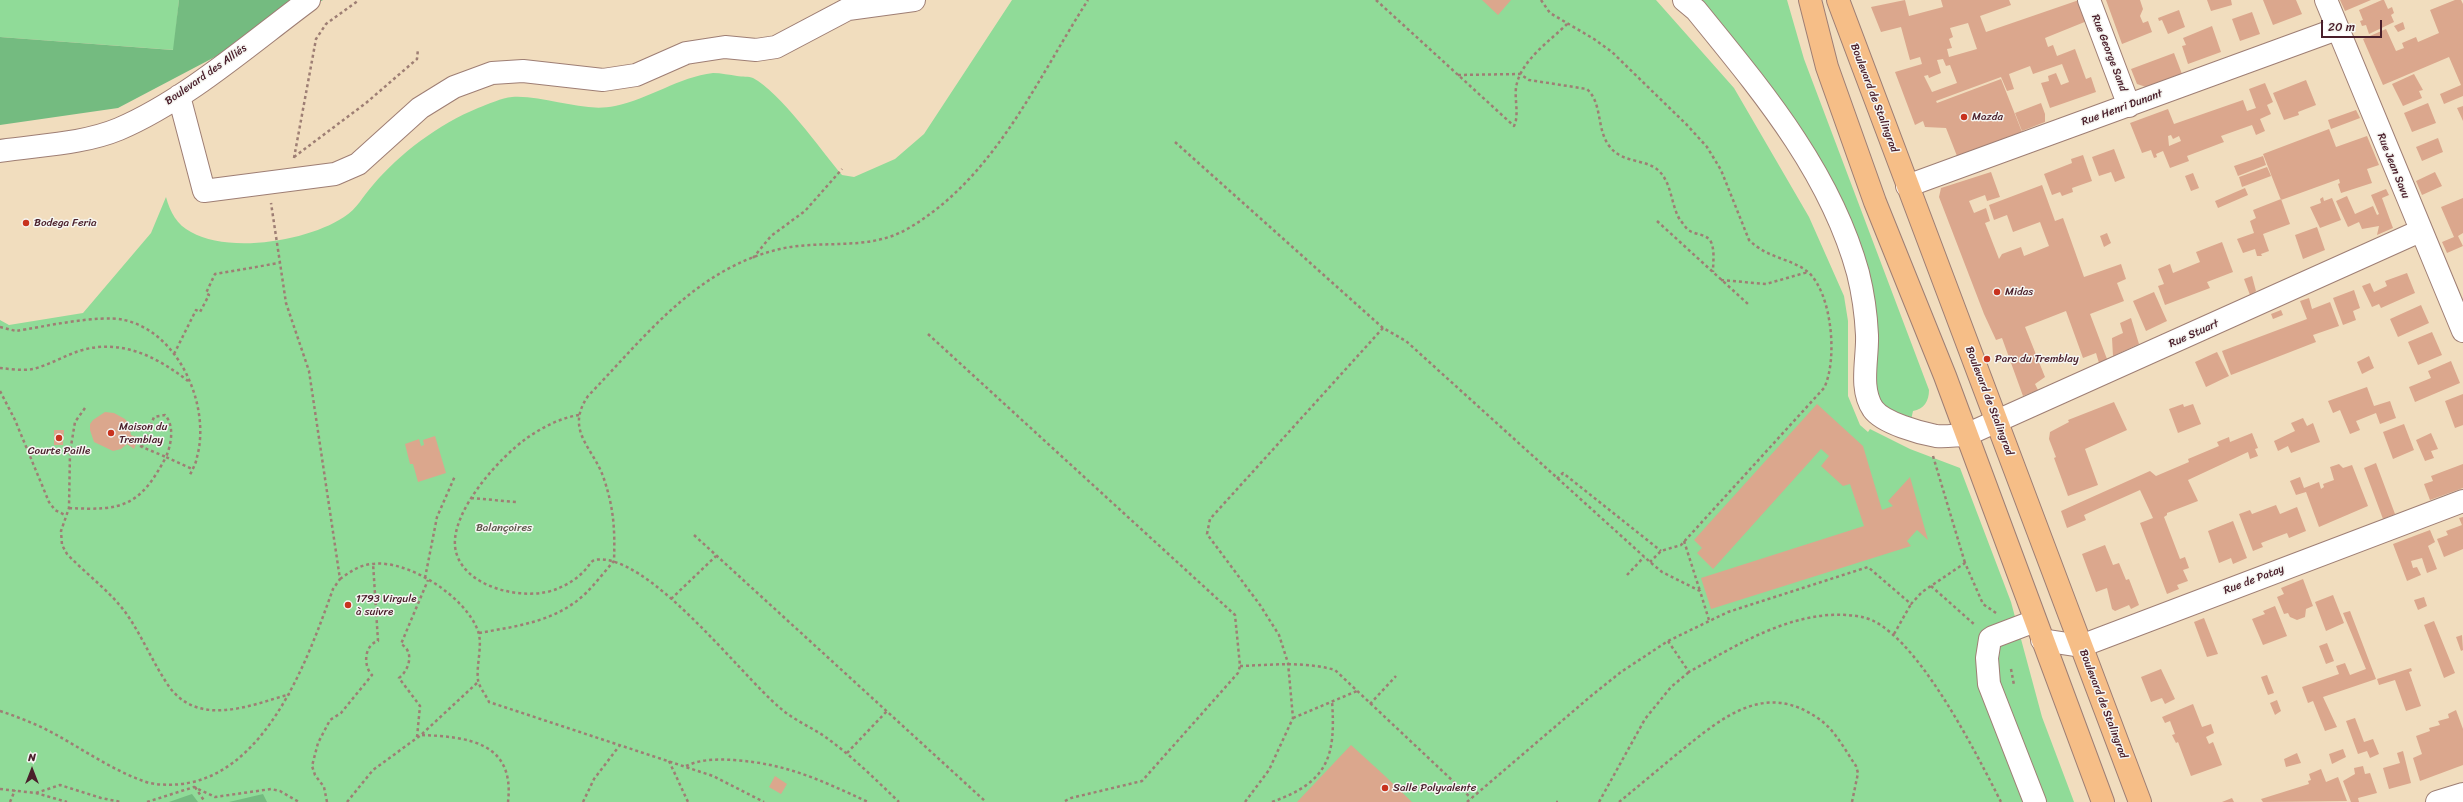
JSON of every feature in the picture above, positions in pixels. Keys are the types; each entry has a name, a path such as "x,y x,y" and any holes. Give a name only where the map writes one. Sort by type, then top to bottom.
{"main road":[{"path":"1810,0 1825,60 1875,202 1945,376 2103,802"},
{"name":"Boulevard de Stalingrad","path":"1838,0 2140,802"}],"street":[{"name":"Boulevard des Alliés","path":"0,151 89,138 119,129 179,96 309,0"},
{"path":"179,96 204,191 277,182 335,174 358,164 420,108 454,87 492,73 523,71 603,80 636,75 686,53 725,47 756,50 776,47 848,9 914,0"},
{"name":"Rue Stuart","path":"1684,0 1696,10 1760,88 1797,141 1833,207 1858,272 1863,298 1867,337 1865,385 1873,409 1879,416 1912,430 1936,436 1966,435 1997,423 2420,231"},
{"name":"Rue George Sand","path":"2089,0 2129,106"},
{"name":"Rue Jean Savu","path":"2326,0 2420,231 2463,331"},
{"name":"Rue Henri Dunant","path":"1907,186 2337,29"},
{"name":"Rue de Patay","path":"2039,631 2081,646 2463,501"},
{"path":"2035,802 1989,684 1987,658 1990,639 1993,637 2039,631"},
{"path":"2437,802 2463,794"}],"path":[{"path":"294,157 316,39 326,24 359,0"},
{"path":"478,633 534,622 555,615 586,593 614,561 615,520 604,478 579,431 579,415 581,405 588,396 677,304 696,287 722,271 780,249 799,246 849,245 883,237 907,229 928,215 967,181 1007,132 1088,0"},
{"path":"1376,0 1514,126 1517,83 1520,74 1532,58 1567,24"},
{"path":"1541,0 1550,13 1594,39 1612,52 1688,125 1707,147 1721,170 1749,240 1758,249 1808,272 1820,286 1826,303 1830,352 1828,379 1824,388 1684,541 1681,544 1661,551 1650,562"},
{"path":"340,579 309,371 286,303 279,263 277,182 294,157 317,137 333,128 366,103 417,59 418,49"},
{"path":"1458,75 1520,74 1529,80 1581,87 1591,94 1596,101 1600,128 1609,147 1623,158 1660,172 1668,186 1673,206 1680,220 1690,231 1708,237 1713,252 1712,272"},
{"path":"1175,142 1382,328 1406,341 1644,557 1662,572 1700,591"},
{"path":"753,258 771,236 805,211 842,169"},
{"path":"1657,221 1748,304"},
{"path":"174,354 196,310 200,312 209,295 206,293 215,274 279,263"},
{"path":"1721,280 1766,284 1808,272"},
{"path":"0,327 16,331 105,319 124,320 136,323 158,338 174,354 189,382 199,425 197,457 189,477"},
{"path":"1245,802 1269,770 1293,718 1288,663 1279,635 1260,605 1207,534 1207,527 1210,520 1382,328"},
{"path":"928,334 1235,615 1240,666 1238,673 1142,781 1071,798 1063,802"},
{"path":"0,368 33,369 80,350 114,346 131,350 159,361 189,382"},
{"path":"0,391 15,420 49,502 55,510 65,515"},
{"path":"85,408 74,422 70,452 69,508 65,515 61,531 62,545 67,554 118,602 130,619 167,684 180,699 197,708 215,712 236,710 290,694"},
{"path":"579,415 556,421 526,438 509,453 471,498 456,534 456,552 466,569 490,585 507,592 536,595 559,588 570,582 586,570 594,560 614,561 646,579 671,599 714,638 744,673 776,704 847,754 899,802"},
{"path":"69,508 112,508 128,502 136,497 153,482 166,457 171,433 168,418 165,416 154,416 141,446 166,457 192,469"},
{"path":"1931,449 1965,563 1983,604"},
{"path":"1557,479 1563,473 1661,551"},
{"path":"425,578 437,517 455,476"},
{"path":"471,498 516,502"},
{"path":"694,535 986,802"},
{"path":"1684,541 1709,620"},
{"path":"671,599 716,556"},
{"path":"1627,575 1644,557"},
{"path":"1894,634 1911,604 1922,592 1965,563"},
{"path":"327,802 324,787 313,771 312,761 326,725 330,720 341,713 372,675 367,667 366,657 373,644 378,641 373,564"},
{"path":"267,735 307,662 333,588 340,579 354,569 373,564 396,565 428,580 463,606 472,617 478,633 478,682 489,702 713,776 764,802"},
{"path":"1467,802 1621,672 1668,641 1709,620 1868,567 1911,604"},
{"path":"417,738 421,709 399,678 408,669 409,663 408,654 401,644 428,580"},
{"path":"1599,802 1645,719 1666,693 1690,672 1744,642 1798,620 1844,615 1863,617 1877,622 1894,634 1935,686 1966,734 2001,802"},
{"path":"1668,641 1690,672"},
{"path":"1240,666 1288,663 1320,666 1335,670 1471,798"},
{"path":"1370,704 1396,676"},
{"path":"347,802 373,770 421,735 478,682"},
{"path":"1293,718 1357,691"},
{"path":"1272,802 1305,787 1328,760 1332,747 1332,701"},
{"path":"1619,802 1716,723 1739,709 1767,702 1794,706 1819,719 1829,728 1856,766 1858,773 1852,802"},
{"path":"0,711 51,732 122,772 149,783 168,788"},
{"path":"847,754 887,711"},
{"path":"421,735 463,738 491,750 505,768 508,784 508,802"},
{"path":"583,802 594,779 620,745"},
{"path":"686,767 695,762 709,760 766,763 808,774 868,802"},
{"path":"669,761 688,802"},
{"path":"36,793 60,785 101,798 121,802"},
{"path":"147,802 201,785"},
{"path":"194,787 205,802"},
{"path":"175,788 194,787 215,797 271,789 280,791 299,802"},
{"path":"0,790 15,790 36,793 67,802"},
{"path":"10,802 15,790"},
{"path":"349,799 353,802"}],"green space":[{"path":"0,0 179,0 174,50 0,37"},
{"path":"179,0 323,0 118,108 0,125 0,37 173,50"},
{"name":"Balançoires","path":"1012,0 1656,0 1734,88 1809,217 1844,296 1848,321 1848,396 1860,425 1868,432 1870,429 1910,449 1960,468 2011,602 2042,717 2074,802 0,802 0,320 9,325 83,313 151,233 166,197 172,213 178,222 191,232 207,239 226,242 268,242 310,233 349,214 384,173 421,140 463,115 499,100 512,97 525,97 577,106 602,108 628,103 676,83 700,75 716,73 751,77 775,95 842,175 854,177 895,159 924,134"},
{"path":"1696,0 1787,0 1804,59 1929,390 1927,401 1923,406 1913,411 1911,420 1880,407 1846,224"},
{"path":"192,794 198,802 169,802"},
{"path":"263,794 267,802 229,802"}],"building":[{"path":"1482,0 1511,0 1498,15"},
{"path":"1905,0 1909,16 1943,7 1941,0 2009,0 2011,5 1980,16 1986,32 2079,0 2087,21 2045,38 2048,47 2053,45 2057,56 2075,49 2086,79 2091,77 2096,92 2050,108 2041,83 2049,81 2048,76 2056,73 2061,85 2069,82 2062,64 2033,74 2030,66 2009,74 2014,89 2007,91 2001,77 1936,101 1937,103 2001,79 2022,132 1957,156 1946,128 1925,127 1923,121 1915,125 1895,72 1922,64 1920,57 1910,60 1901,27 1881,32 1871,7","holes":["1968,23 1977,49 1949,57 1947,49 1952,48 1949,39 1953,37 1950,28","1943,59 1946,66 1950,65 1957,83 1932,92 1924,76 1928,75 1929,78 1941,73 1937,60"]},
{"path":"2106,0 2140,0 2143,9 2140,16 2143,23 2148,21 2152,32 2122,44"},
{"path":"2207,0 2231,0 2232,5 2211,11"},
{"path":"2263,0 2296,0 2302,14 2273,25"},
{"path":"2340,0 2371,0 2345,11"},
{"path":"2384,0 2388,9 2392,7 2394,13 2391,15 2394,22 2369,34 2366,25 2362,26 2360,21 2363,20 2359,10"},
{"path":"2455,0 2461,0 2463,4 2463,96 2444,104 2440,94 2461,85 2449,57 2383,85 2363,39 2386,29 2396,51 2404,48 2402,43 2416,37 2418,42 2439,33 2430,10"},
{"path":"2179,10 2185,27 2168,34 2162,20 2159,21 2158,18"},
{"path":"2252,12 2260,34 2240,41 2232,19"},
{"path":"2403,22 2405,29 2398,32 2394,26"},
{"path":"2212,26 2221,52 2188,64 2182,46 2186,45 2183,38"},
{"path":"2174,53 2182,74 2146,87 2137,84 2131,69"},
{"path":"2414,74 2423,90 2419,91 2422,98 2403,106 2392,84"},
{"path":"2306,80 2316,105 2298,112 2299,115 2284,120 2273,93"},
{"path":"2265,83 2273,102 2267,105 2271,114 2260,119 2265,131 2256,135 2252,125 2221,136 2224,142 2187,156 2189,161 2170,168 2163,151 2156,154 2157,157 2154,158 2151,150 2142,153 2130,123 2168,109 2174,124 2243,100 2247,111 2256,108 2249,89","holes":["2171,135 2173,139 2179,136 2181,141 2169,146 2168,136"]},
{"path":"2041,103 2045,114 2045,122 2022,131 2015,113"},
{"path":"2428,103 2436,123 2412,132 2404,113"},
{"path":"2463,106 2463,121 2457,108"},
{"path":"2356,110 2360,118 2331,129 2328,120"},
{"path":"2329,129 2336,147 2367,136 2379,165 2367,169 2372,183 2341,193 2338,184 2340,183 2339,179 2281,200 2263,154"},
{"path":"2438,138 2443,152 2422,161 2416,147"},
{"path":"2114,149 2125,178 2115,182 2111,172 2099,176 2092,157"},
{"path":"2083,155 2092,181 2072,188 2073,192 2062,196 2060,192 2052,195 2044,174 2072,163 2071,159"},
{"path":"2263,156 2266,165 2238,176 2234,166"},
{"path":"2267,167 2271,176 2242,187 2239,177"},
{"path":"1991,172 2000,197 1987,201 1985,195 1969,201 1974,213 1986,208 1990,221 1985,223 1999,259 2002,254 2021,247 2024,256 2049,246 2040,222 2013,232 2007,215 1994,220 1989,205 2042,185 2055,221 2063,218 2084,277 2121,264 2126,279 2117,283 2124,301 2090,314 2107,359 2099,363 2096,353 2083,358 2066,311 2025,327 2045,377 2035,384 2038,390 2023,396 2002,338 1996,340 1984,314 1939,197 1941,188"},
{"path":"2435,172 2442,186 2422,195 2416,181"},
{"path":"2193,173 2199,188 2191,191 2185,176"},
{"path":"2245,188 2248,195 2218,208 2215,201"},
{"path":"2386,189 2389,195 2382,198 2393,228 2377,235 2379,226 2362,229 2359,222 2348,227 2336,201 2347,196 2355,214 2373,206 2377,215 2379,214 2371,195"},
{"path":"2323,197 2324,201 2332,198 2341,220 2320,228 2310,207 2321,203 2320,199"},
{"path":"2463,198 2463,233 2458,236 2463,246 2447,253 2442,242 2454,237 2441,207"},
{"path":"2281,199 2290,224 2263,234 2269,251 2261,254 2262,256 2257,256 2255,249 2243,253 2237,239 2254,233 2250,221 2256,218 2253,210"},
{"path":"2317,227 2325,250 2303,259 2295,235"},
{"path":"2107,233 2111,243 2104,247 2100,236"},
{"path":"2222,242 2233,272 2207,282 2210,288 2165,305 2158,286 2164,284 2158,269 2170,264 2173,273 2200,262 2196,252"},
{"path":"2407,273 2415,293 2381,308 2379,304 2372,307 2362,286 2370,283 2374,292 2387,286 2385,281"},
{"path":"2252,276 2256,291 2250,295 2244,279"},
{"path":"2354,290 2360,308 2353,311 2356,320 2343,325 2333,298"},
{"path":"2154,292 2167,321 2146,331 2133,301"},
{"path":"2309,298 2312,309 2330,302 2339,326 2313,335 2316,342 2231,375 2222,351 2307,319 2300,301"},
{"path":"2421,305 2429,323 2398,337 2390,319"},
{"path":"2281,310 2283,315 2273,319 2271,314"},
{"path":"2131,318 2139,344 2113,356 2112,338 2123,333 2120,323"},
{"path":"2432,332 2442,355 2418,365 2408,342"},
{"path":"2217,352 2229,376 2206,387 2195,362"},
{"path":"2369,356 2374,368 2362,374 2357,362"},
{"path":"2451,361 2460,383 2415,402 2409,387 2431,378 2428,371"},
{"path":"2367,387 2374,406 2390,401 2396,418 2380,424 2376,413 2356,421 2360,430 2350,434 2340,410 2333,413 2328,401"},
{"path":"2463,394 2463,425 2455,428 2445,401"},
{"path":"2114,402 2127,430 2085,449 2098,485 2068,496 2054,458 2056,457 2049,439 2050,432 2069,422 2068,420"},
{"path":"1817,404 1863,446 1882,510 1893,506 1888,501 1910,477 1928,540 1917,530 1907,541 1911,546 1711,609 1701,578 1864,526 1850,484 1843,486 1821,466 1829,456 1821,449 1713,569 1697,553 1702,548 1694,540"},
{"path":"2183,404 2184,407 2193,404 2201,424 2178,433 2169,409"},
{"name":"Maison du Tremblay","path":"105,412 114,413 125,419 129,424 131,435 139,438 134,449 127,444 121,449 113,451 94,442 90,430 90,424 93,420"},
{"path":"2303,418 2307,426 2313,423 2320,442 2291,453 2288,446 2278,451 2274,441 2295,431 2291,423"},
{"path":"2404,424 2414,450 2393,459 2383,432"},
{"name":"Courte Paille","path":"54,430 64,430 63,445 54,445"},
{"path":"2252,433 2258,448 2255,449 2258,456 2250,459 2248,452 2188,480 2198,501 2167,513 2164,517 2180,559 2185,557 2189,568 2183,570 2188,581 2177,585 2179,589 2167,594 2140,523 2153,518 2140,490 2084,515 2086,520 2067,528 2061,511 2150,471 2156,476 2189,462 2188,459 2219,446 2217,442 2229,437 2230,442"},
{"path":"2431,433 2438,449 2431,451 2434,458 2425,461 2416,440"},
{"path":"435,436 446,473 418,482 413,464 410,464 405,444 419,439 421,446 424,445 423,440"},
{"path":"2376,463 2395,514 2383,519 2364,468"},
{"path":"2339,464 2343,468 2352,465 2368,506 2319,527 2306,492 2296,495 2290,481 2300,477 2304,488 2319,482 2321,489 2324,487 2323,484 2334,480 2330,467"},
{"path":"2463,464 2463,488 2430,500 2424,484 2433,481 2431,476"},
{"path":"2276,505 2280,514 2297,507 2306,531 2289,538 2287,533 2261,543 2263,547 2253,551 2239,514 2250,510 2252,514"},
{"path":"2463,517 2463,549 2444,557 2437,539 2448,535 2446,531 2462,525 2459,518"},
{"path":"2233,521 2247,558 2233,564 2231,558 2219,563 2208,531"},
{"path":"2430,530 2435,542 2428,546 2437,569 2427,573 2422,558 2411,561 2413,568 2417,567 2421,575 2407,581 2393,544"},
{"path":"2105,545 2113,565 2119,563 2126,580 2129,579 2139,605 2131,609 2129,605 2115,611 2112,609 2107,588 2096,592 2082,554"},
{"path":"2303,579 2313,606 2306,609 2305,617 2297,620 2290,617 2288,613 2284,614 2277,597 2284,594 2281,588"},
{"path":"2333,595 2344,623 2326,631 2315,602"},
{"path":"2424,597 2427,606 2418,610 2414,600"},
{"path":"2275,606 2287,636 2263,645 2252,619 2265,614 2263,611"},
{"path":"2350,611 2376,679 2323,697 2337,727 2325,731 2313,701 2308,703 2302,687 2339,674 2336,666 2345,663 2350,675 2366,669 2343,613"},
{"path":"2204,618 2218,654 2207,657 2194,622"},
{"path":"2434,621 2455,673 2444,678 2424,625"},
{"path":"2462,635 2463,650 2461,651 2456,637"},
{"path":"2327,643 2334,661 2326,664 2319,646"},
{"path":"2411,668 2412,671 2409,672 2421,706 2406,711 2395,680 2379,685 2377,679"},
{"path":"2161,669 2175,699 2165,704 2162,698 2151,702 2141,677"},
{"path":"2267,675 2274,693 2268,695 2261,677"},
{"path":"2277,700 2281,711 2275,715 2270,703"},
{"path":"2193,704 2202,727 2211,724 2214,733 2206,737 2209,744 2213,742 2222,765 2191,776 2178,742 2176,743 2172,735 2175,734 2170,721 2165,723 2162,717"},
{"path":"2456,710 2463,729 2463,765 2420,781 2413,758 2422,754 2416,736 2430,731 2429,728 2440,725 2438,721 2449,718 2448,714"},
{"path":"2355,718 2364,742 2373,739 2379,754 2370,758 2367,751 2358,754 2346,721"},
{"path":"1351,745 1385,776 1412,802 1297,802"},
{"path":"2343,749 2346,757 2332,764 2329,754"},
{"path":"2403,751 2411,783 2389,789 2383,768 2400,763 2397,753"},
{"path":"2297,753 2301,763 2286,767 2284,759"},
{"path":"2363,766 2365,774 2370,773 2377,793 2358,798 2359,802 2351,802 2343,781 2355,774 2354,768"},
{"path":"2321,769 2326,782 2338,777 2347,801 2263,802 2261,799 2309,784 2308,781 2311,780 2309,774"},
{"path":"775,776 787,784 781,794 769,787"},
{"path":"2232,798 2234,802 2222,802"}],"place":[{"name":"Mazda","path":"1964,117"},
{"name":"Bodega Feria","path":"26,223"},
{"name":"Midas","path":"1997,292"},
{"name":"Parc du Tremblay","path":"1987,359"},
{"name":"Maison du Tremblay","path":"111,433"},
{"name":"Courte Paille","path":"59,438"},
{"name":"1793 Virgule à suivre","path":"348,605"},
{"name":"Salle Polyvalente","path":"1385,788"}]}
